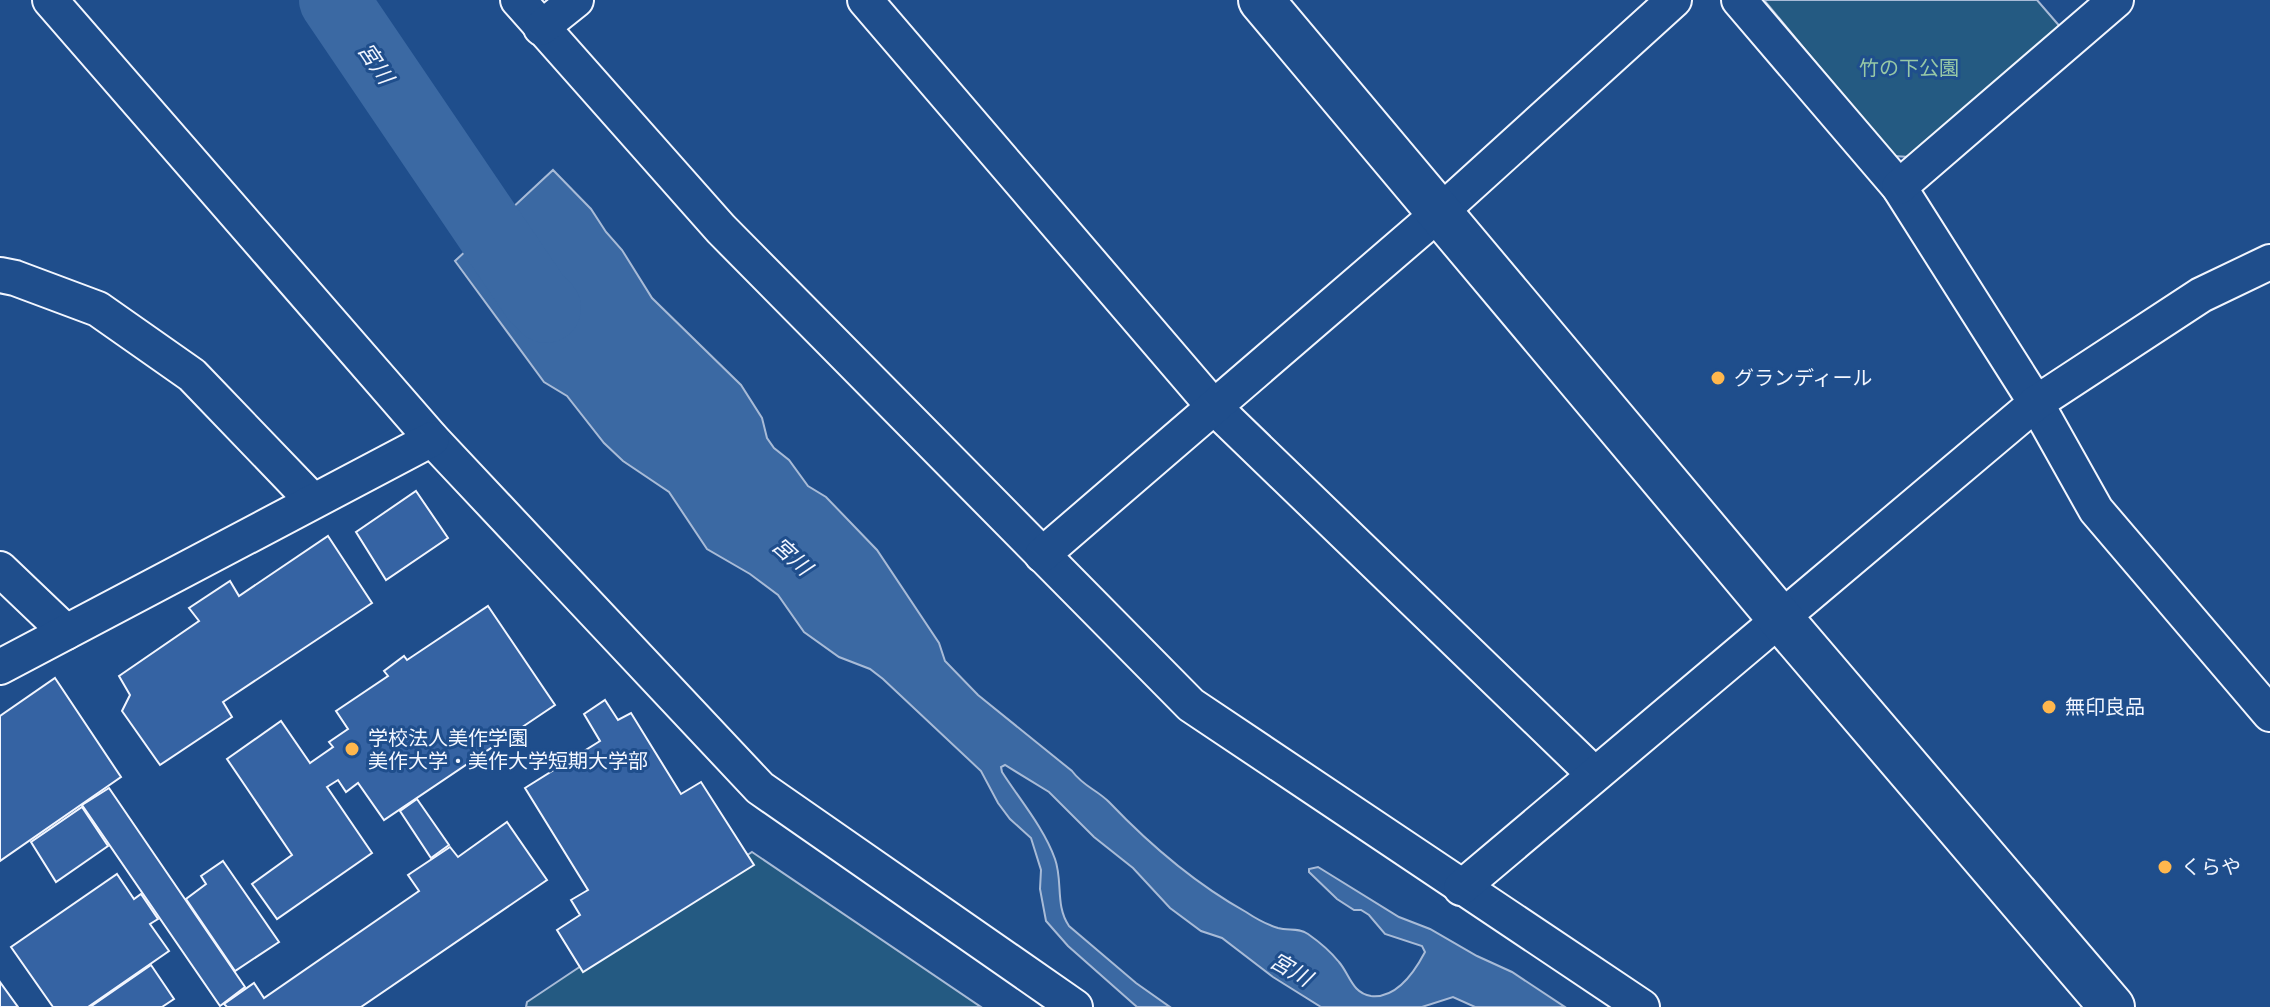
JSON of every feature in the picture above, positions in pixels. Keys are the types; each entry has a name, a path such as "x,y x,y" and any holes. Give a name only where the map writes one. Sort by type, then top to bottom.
{"street":[{"path":"50,0 432,439 760,788 1075,1007"},
{"path":"518,0 721,229 1191,705 1642,1007"},
{"path":"541,28 576,0"},
{"path":"865,0 1214,407 1594,774"},
{"path":"1261,0 1438,214 2112,1007"},
{"path":"1042,555 1438,214 1674,0"},
{"path":"1739,0 1899,187 2036,403 2096,510 2258,679 2270,714"},
{"path":"1899,187 2116,0"},
{"path":"1461,888 2036,403 2201,295 2270,262"},
{"path":"0,275 98,309 192,375 313,501"},
{"path":"0,667 432,439"},
{"path":"0,569 66,632"}],"green space":[{"name":"竹の下公園","path":"1764,0 2037,0 2062,29 1910,157 1893,156"},
{"path":"752,852 981,1007 526,1007 527,1002"}],"water":[{"path":"553,170 591,209 652,298 741,385 762,418 767,438 774,448 789,460 808,486 826,497 877,550 939,643 945,661 978,695 1104,798 1173,862 1208,889 1257,919 1278,928 1308,934 1332,954 1355,987 1365,994 1380,996 1397,988 1425,952 1422,946 1385,934 1369,915 1337,899 1309,869 1318,867 1399,917 1430,929 1512,972 1565,1007 1475,1007 1453,997 1422,1007 1321,1007 1273,977 1222,938 1201,931 1170,908 1133,868 1094,837 1049,792 1005,765 1001,767 1050,848 1057,867 1062,910 1069,926 1136,983 1170,1007 1137,1007 1068,946 1046,921 1040,889 1041,870 1031,838 998,803 981,771 883,679 870,669 839,657 804,632 778,595 707,549 669,492 623,461 604,443 567,396 544,382 455,261"}],"building":[{"path":"416,491 448,538 386,580 356,532"},
{"path":"328,536 372,603 223,702 232,717 160,765 122,711 130,695 119,676 199,621 189,608 230,581 239,596"},
{"path":"488,606 555,705 384,820 358,783 346,792 338,780 327,787 372,853 277,919 252,884 292,855 227,759 281,721 310,763 333,747 329,742 348,729 336,711 388,676 384,671 404,656 407,660"},
{"path":"55,678 121,777 0,861 0,716"},
{"path":"605,700 618,720 631,713 681,794 701,782 754,865 583,972 557,930 580,915 571,900 588,890 525,788 600,741 584,714"},
{"path":"109,788 245,987 220,1006 82,805"},
{"path":"417,799 449,845 431,858 400,811"},
{"path":"82,807 108,846 56,882 31,842"},
{"path":"507,822 547,880 361,1007 227,1007 224,1004 254,983 264,998 419,891 408,875 450,847 458,857"},
{"path":"223,861 279,942 235,971 186,899 206,884 201,876"},
{"path":"117,874 134,899 141,894 158,919 150,924 169,951 88,1007 53,1007 11,947"},
{"path":"151,965 174,999 162,1007 90,1007"},
{"path":"0,982 18,1007 0,1007"}],"waterway":[{"name":"宮川","path":"334,0 536,298 546,308"}],"place":[{"name":"グランディール","path":"1718,378"},
{"name":"無印良品","path":"2049,707"},
{"name":"学校法人美作学園 美作大学・美作大学短期大学部","path":"352,749"},
{"name":"くらや","path":"2165,867"}]}
